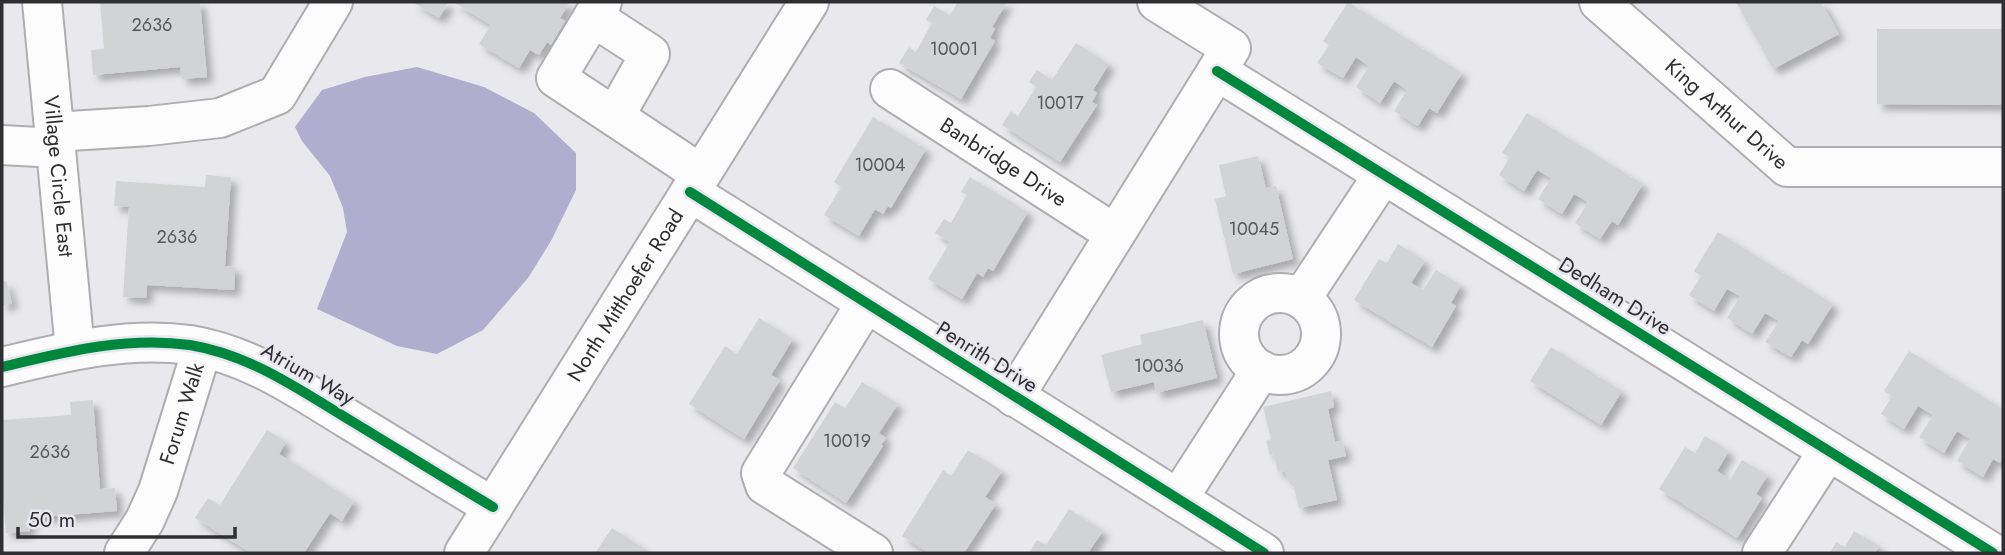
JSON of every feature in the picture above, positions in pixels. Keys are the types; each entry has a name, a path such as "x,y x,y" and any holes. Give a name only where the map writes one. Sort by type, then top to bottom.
{"street":[{"name":"Village Circle East","path":"42,2 75,350"},
{"path":"2,145 219,118 277,95 333,2"},
{"name":"North Mitthoefer Road","path":"464,553 809,2"},
{"path":"1014,397 1231,48 1157,2"},
{"name":"King Arthur Drive","path":"1599,2 1787,167 2003,167"},
{"path":"597,9 650,54 615,116"},
{"name":"Penrith Drive","path":"597,9 556,78 615,116 695,183 866,303 1264,553"},
{"name":"Dedham Drive","path":"1217,71 1993,553"},
{"name":"Banbridge Drive","path":"890,89 1115,234"},
{"path":"1301,299 1383,175"},
{"path":"1289,294 1301,299 1312,308 1320,327 1319,348 1312,360 1301,369 1288,374 1261,370 1243,351 1240,326 1245,314 1253,303 1264,296 1289,294"},
{"path":"866,303 761,473 765,485 873,553"},
{"name":"Atrium Way","path":"2,367 113,344 190,345 232,355 277,375 493,507"},
{"name":"Forum Walk","path":"124,553 145,520 158,491 202,349"},
{"path":"1178,499 1261,370"},
{"path":"1762,553 1828,451"}],"shaded area":[{"path":"417,67 484,87 534,113 576,153 576,190 551,241 528,278 483,330 437,354 397,346 317,309 347,232 343,208 330,176 302,141 295,127 322,90 365,77"}],"building":[{"path":"100,2 200,2 207,77 182,79 180,67 93,75 91,50 104,49"},
{"path":"412,2 449,2 439,18"},
{"path":"453,2 569,3 560,18 565,21 551,45 547,42 539,55 530,50 519,68 479,44 491,25"},
{"path":"958,2 1007,2 992,27 995,29 990,38 995,41 961,99 899,63 909,47 916,52 932,23 926,20 934,6 950,15"},
{"path":"1348,2 1462,73 1437,113 1429,108 1418,126 1394,111 1407,90 1394,81 1380,103 1356,87 1369,66 1356,57 1343,78 1317,63 1329,45 1323,41"},
{"path":"1736,2 1821,2 1839,34 1773,69"},
{"path":"1877,29 2003,29 2003,105 1877,104"},
{"path":"1076,43 1109,64 1093,90 1097,93 1092,102 1097,105 1060,162 1002,125 1011,111 1018,116 1036,87 1029,82 1037,70 1052,80"},
{"path":"1527,113 1643,184 1618,225 1612,221 1600,239 1575,223 1588,202 1574,194 1562,214 1538,199 1551,178 1537,170 1524,191 1499,175 1510,157 1502,153"},
{"path":"873,117 926,149 891,208 888,206 883,214 875,209 859,236 824,215 841,187 834,182"},
{"path":"1258,156 1266,188 1276,186 1293,259 1233,274 1215,199 1226,196 1219,165"},
{"path":"206,175 231,177 225,266 235,267 234,290 147,285 146,298 123,297 129,207 114,206 116,181 205,187"},
{"path":"970,177 1028,212 993,271 988,268 983,277 977,273 962,299 928,279 950,242 935,233 944,219 951,223 967,195 961,192"},
{"path":"1718,232 1833,304 1808,344 1802,340 1791,357 1765,342 1779,321 1765,313 1752,334 1727,318 1740,296 1727,289 1714,311 1689,295 1701,276 1694,271"},
{"path":"1398,244 1425,261 1411,283 1423,290 1436,270 1461,285 1451,303 1456,306 1432,347 1354,300 1379,259 1387,263"},
{"path":"6,281 12,303 2,306 2,282"},
{"path":"759,318 793,339 771,375 780,380 744,439 689,404 725,346 737,354"},
{"path":"1203,320 1217,378 1156,393 1154,382 1111,392 1101,355 1142,344 1140,335"},
{"path":"1551,347 1622,391 1601,425 1530,381"},
{"path":"1909,351 2003,409 2003,457 2000,463 1993,459 1983,477 1957,461 1970,439 1957,431 1944,453 1919,437 1933,415 1918,406 1904,429 1881,414 1892,396 1884,391"},
{"path":"862,382 898,404 879,433 886,438 881,445 883,446 846,503 793,468 835,402 845,408"},
{"path":"1331,391 1334,407 1328,409 1335,442 1342,441 1346,456 1328,460 1337,500 1299,508 1292,480 1288,481 1285,471 1278,472 1274,454 1270,455 1266,441 1271,439 1263,407"},
{"path":"93,400 100,489 115,488 117,511 29,518 30,531 6,533 2,483 2,420 71,415 70,402"},
{"path":"267,430 286,442 279,454 354,501 342,521 330,513 304,553 251,553 195,518 208,498 220,505"},
{"path":"1705,436 1729,451 1717,471 1730,480 1742,460 1768,475 1756,494 1762,498 1737,538 1659,489 1685,447 1695,453"},
{"path":"968,450 1002,471 985,497 996,504 964,553 929,553 902,536 943,470 951,476"},
{"path":"1069,509 1103,531 1088,553 1029,553 1037,540 1046,545"},
{"path":"612,528 651,553 595,553"},
{"path":"1854,531 1879,546 1875,553 1830,553 1836,542 1845,547"}],"cycle path":[{"path":"1217,71 1993,553"},
{"path":"690,192 1264,553"},
{"path":"2,367 72,351 119,344 166,343 212,350 233,356 272,374 493,507"}]}
